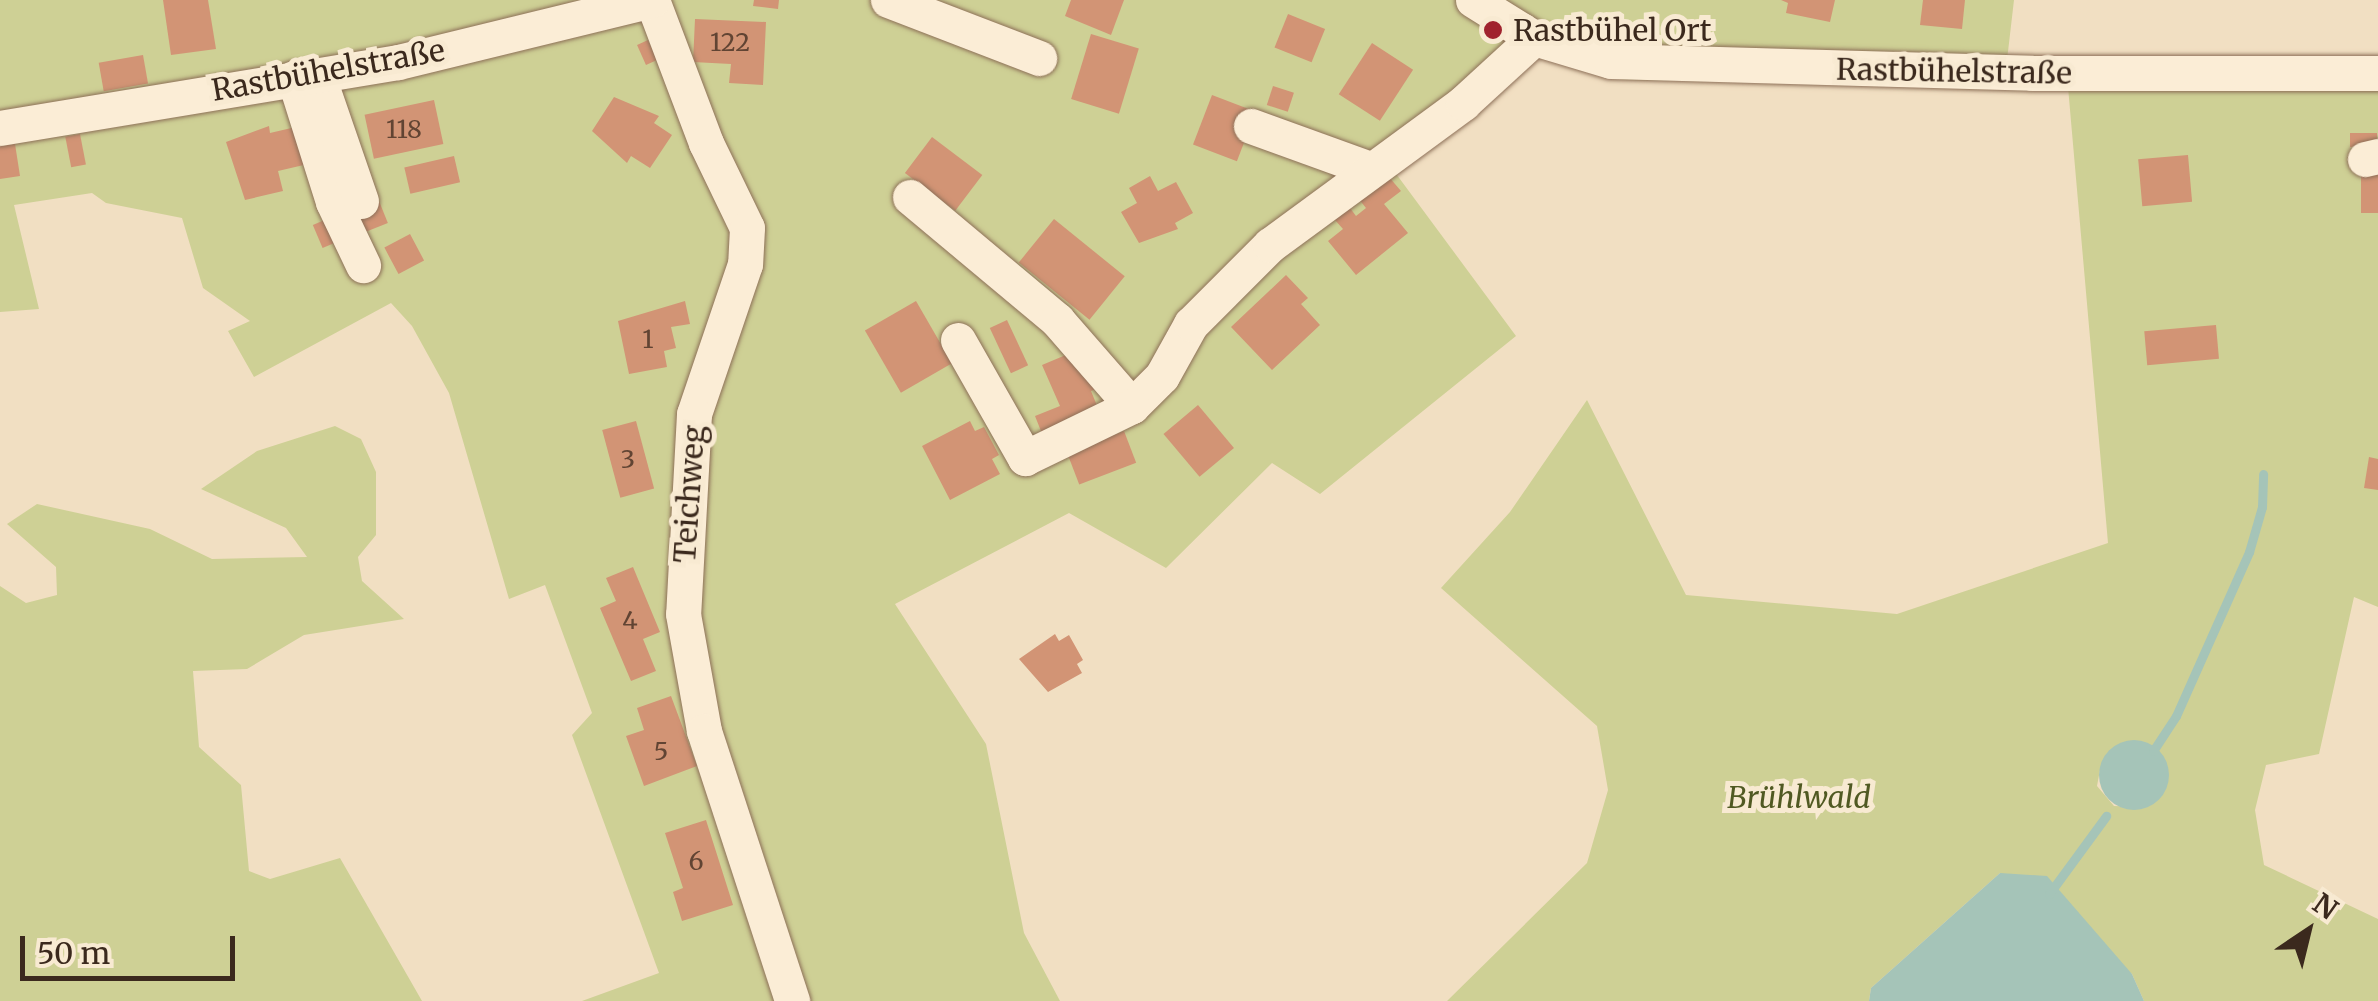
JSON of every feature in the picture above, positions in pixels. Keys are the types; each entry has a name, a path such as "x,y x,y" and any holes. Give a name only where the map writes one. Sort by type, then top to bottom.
{"street":[{"name":"Rastbühelstraße","path":"0,128 398,62 652,0"},
{"name":"Teichweg","path":"652,0 706,144 747,228 745,264 694,414 683,614 704,731 792,1001"},
{"path":"888,0 1039,58"},
{"name":"Rastbühelstraße","path":"1472,0 1534,38 1611,61 2371,81"},
{"path":"958,340 1025,458 1132,406 1162,376 1191,324 1270,245 1367,168 1463,103 1534,38"},
{"path":"305,76 361,200"},
{"path":"305,76 334,202 363,266"},
{"path":"1251,126 1367,168"},
{"path":"910,197 1057,320 1132,406"}],"green space":[{"path":"0,0 2014,0 2004,86 1624,80 1537,55 1394,171 1516,336 1320,494 1272,463 1166,568 1069,513 895,604 986,744 1024,933 1060,1001 582,1001 659,973 572,735 592,713 545,585 509,599 449,393 412,326 391,303 254,377 228,331 250,321 203,288 182,218 106,203 92,193 14,205 39,309 0,312"},
{"name":"Brühlwald","path":"2068,87 2378,88 2378,607 2354,597 2319,754 2266,765 2255,810 2264,865 2378,919 2378,1001 2144,1001 2132,974 2000,873 1871,988 1869,1001 1447,1001 1587,863 1608,790 1597,726 1441,588 1510,512 1587,400 1686,595 1897,614 2108,543","holes":["2100,770 2155,799 2143,807 2114,806 2097,786"]},
{"path":"335,426 361,439 376,472 376,535 358,557 362,581 404,619 304,635 247,669 193,671 199,747 241,785 249,871 270,879 340,858 422,1001 0,1001 0,586 26,603 57,595 56,567 7,524 37,504 150,529 212,559 307,557 286,528 201,489 257,451"}],"shaded area":[{"path":"2134,740 2159,750 2169,775 2159,800 2134,810 2109,800 2099,775 2109,750"},
{"path":"2000,873 2047,876 2132,974 2144,1001 1869,1001 1871,988"}],"building":[{"path":"163,0 208,0 216,49 171,55"},
{"path":"754,0 779,0 778,9 753,6"},
{"path":"1071,0 1124,0 1111,35 1065,16"},
{"path":"1781,0 1835,0 1830,22 1786,13 1788,3"},
{"path":"1923,0 1965,0 1962,29 1920,25"},
{"path":"1288,14 1325,29 1312,62 1275,47"},
{"path":"695,19 766,22 763,85 729,83 731,64 693,62"},
{"path":"1091,34 1139,49 1119,114 1071,99"},
{"path":"648,40 657,60 646,65 637,45"},
{"path":"1372,43 1413,70 1380,121 1339,94"},
{"path":"143,55 148,84 104,91 99,63"},
{"path":"1273,86 1294,93 1288,112 1267,105"},
{"path":"1212,95 1256,112 1237,161 1193,144"},
{"path":"614,97 659,116 654,123 672,135 650,168 631,156 627,163 592,131"},
{"path":"434,100 443,144 374,159 365,115"},
{"path":"269,126 270,133 300,126 308,164 278,171 283,191 245,200 226,142"},
{"path":"2350,133 2377,133 2377,147 2350,147"},
{"path":"80,134 86,164 71,167 65,137"},
{"path":"932,137 982,175 955,211 905,173"},
{"path":"15,144 20,176 0,179 0,146"},
{"path":"2188,155 2192,202 2142,206 2138,159"},
{"path":"454,156 460,182 410,194 404,167"},
{"path":"1383,170 1401,191 1384,204 1408,233 1356,275 1328,241 1343,229 1335,220 1350,208 1356,216 1366,208 1354,193"},
{"path":"2361,173 2378,173 2378,213 2361,213"},
{"path":"1150,176 1158,191 1176,182 1193,213 1175,223 1178,229 1139,243 1121,212 1137,203 1129,188"},
{"path":"377,196 388,223 363,233 352,206"},
{"path":"334,216 344,239 323,248 313,225"},
{"path":"1054,219 1125,276 1089,320 1019,263"},
{"path":"410,234 424,260 398,274 384,248"},
{"path":"1286,275 1308,298 1301,304 1320,325 1272,370 1231,327"},
{"path":"685,301 690,324 671,327 676,348 664,351 667,367 629,374 618,321"},
{"path":"916,301 952,363 901,393 865,330"},
{"path":"1007,320 1028,365 1011,373 990,328"},
{"path":"2216,325 2219,359 2147,365 2144,331"},
{"path":"1073,352 1083,377 1093,373 1099,388 1091,391 1100,413 1043,436 1035,416 1060,406 1042,365"},
{"path":"1198,405 1234,448 1200,477 1164,434"},
{"path":"636,421 654,489 620,498 602,430"},
{"path":"970,421 975,431 984,427 999,455 992,459 1000,474 950,500 922,446"},
{"path":"1124,431 1136,463 1079,485 1067,453"},
{"path":"2369,457 2378,459 2378,490 2364,488"},
{"path":"633,567 660,632 643,639 656,671 631,681 600,608 616,601 606,578"},
{"path":"1055,634 1059,641 1069,635 1083,660 1077,664 1082,673 1048,692 1019,659"},
{"path":"671,696 697,766 644,786 626,736 644,730 637,708"},
{"path":"706,820 733,905 682,921 673,892 683,888 665,833"}],"waterway":[{"path":"2153,751 2176,716 2249,552 2262,507 2263,474"},
{"path":"2049,894 2106,816"}],"place":[{"name":"Rastbühel Ort","path":"1493,30"}]}
